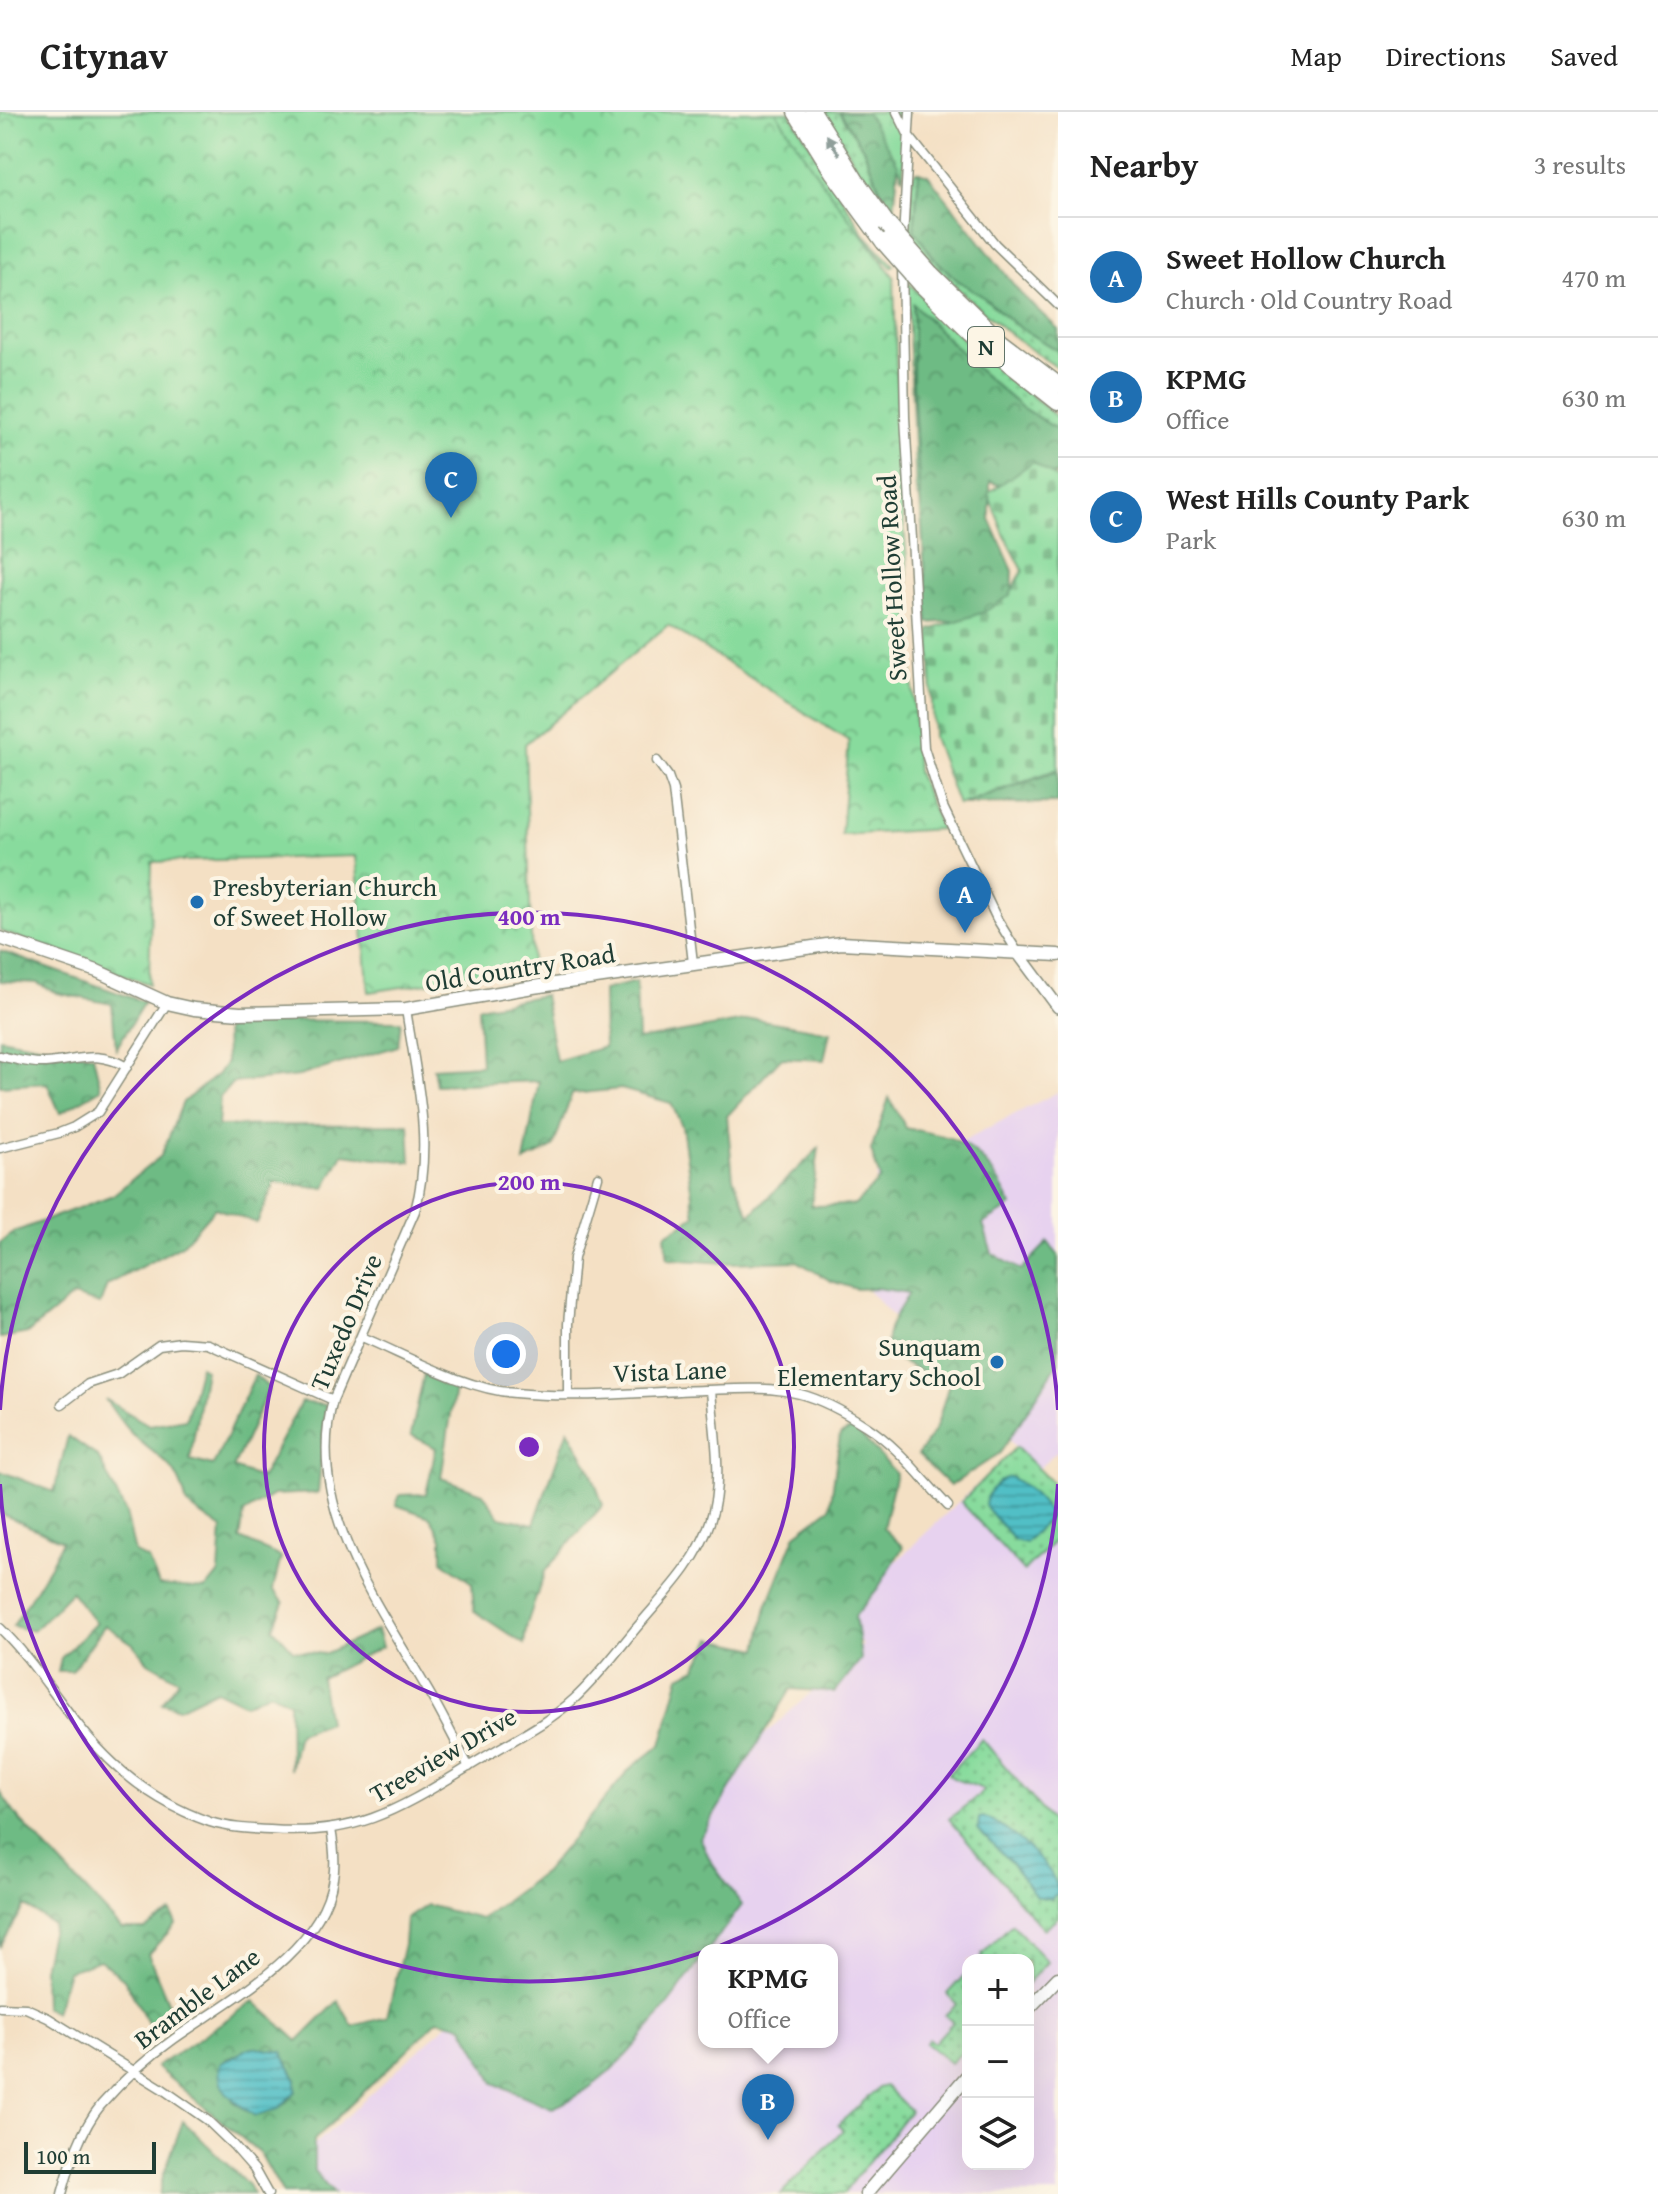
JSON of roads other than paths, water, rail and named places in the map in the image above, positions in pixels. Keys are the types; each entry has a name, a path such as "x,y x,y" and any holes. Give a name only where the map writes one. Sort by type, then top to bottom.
{"highway":[{"name":"N","path":"796,112 833,172 884,242 1000,341 1058,385"},
{"name":"N","path":"813,112 856,181 925,279 971,333 1058,402"}],"main road":[{"name":"Old Country Road","path":"0,938 97,971 167,1003 240,1013 406,1009 693,963 841,943 1058,955"},
{"path":"1034,2003 1058,1978"},
{"path":"866,2194 962,2082"}],"street":[{"path":"897,112 909,136 995,244 1058,305"},
{"name":"Sweet Hollow Road","path":"910,112 901,283 907,470 924,748 943,807 997,919 1058,1007"},
{"path":"657,761 673,790 693,963"},
{"path":"0,1148 74,1127 98,1112 167,1003"},
{"name":"Tuxedo Drive","path":"406,1009 425,1132 422,1186 415,1211 333,1400 329,1415 328,1471 347,1542 384,1619 469,1767"},
{"path":"0,1056 44,1063 89,1056 111,1059 127,1067"},
{"path":"568,1394 568,1324 574,1258 598,1177"},
{"name":"Vista Lane","path":"362,1337 487,1389 514,1393 772,1389 803,1395 868,1427 892,1446 948,1506"},
{"path":"62,1404 88,1384 118,1374 159,1345 181,1342 208,1344 333,1400"},
{"name":"Treeview Drive","path":"0,1628 107,1757 157,1797 183,1812 215,1823 283,1831 331,1829 366,1822 394,1810 469,1767 572,1701 599,1674 675,1583 710,1523 717,1493 711,1390"},
{"name":"Bramble Lane","path":"62,2194 73,2158 99,2107 132,2071 244,1992 293,1950 312,1928 333,1880 335,1853 331,1829"},
{"path":"0,2007 26,2008 48,2018 207,2120 254,2169 268,2194"}],"water":[{"path":"1010,1477 1044,1505 1050,1517 1025,1543 1014,1540 985,1506 993,1488"},
{"path":"983,1817 1004,1829 1040,1860 1056,1883 1058,1893 1050,1899 1036,1896 1012,1864 978,1829 979,1818"},
{"path":"253,2047 282,2052 296,2079 296,2091 278,2109 255,2116 228,2094 219,2073 220,2064"}],"place":[{"name":"West Hills County Park","path":"451,518"},
{"name":"Presbyterian Church of Sweet Hollow","path":"197,902"},
{"name":"Sweet Hollow Church","path":"965,933"},
{"name":"Sunquam Elementary School","path":"997,1362"},
{"name":"KPMG","path":"768,2140"}]}
